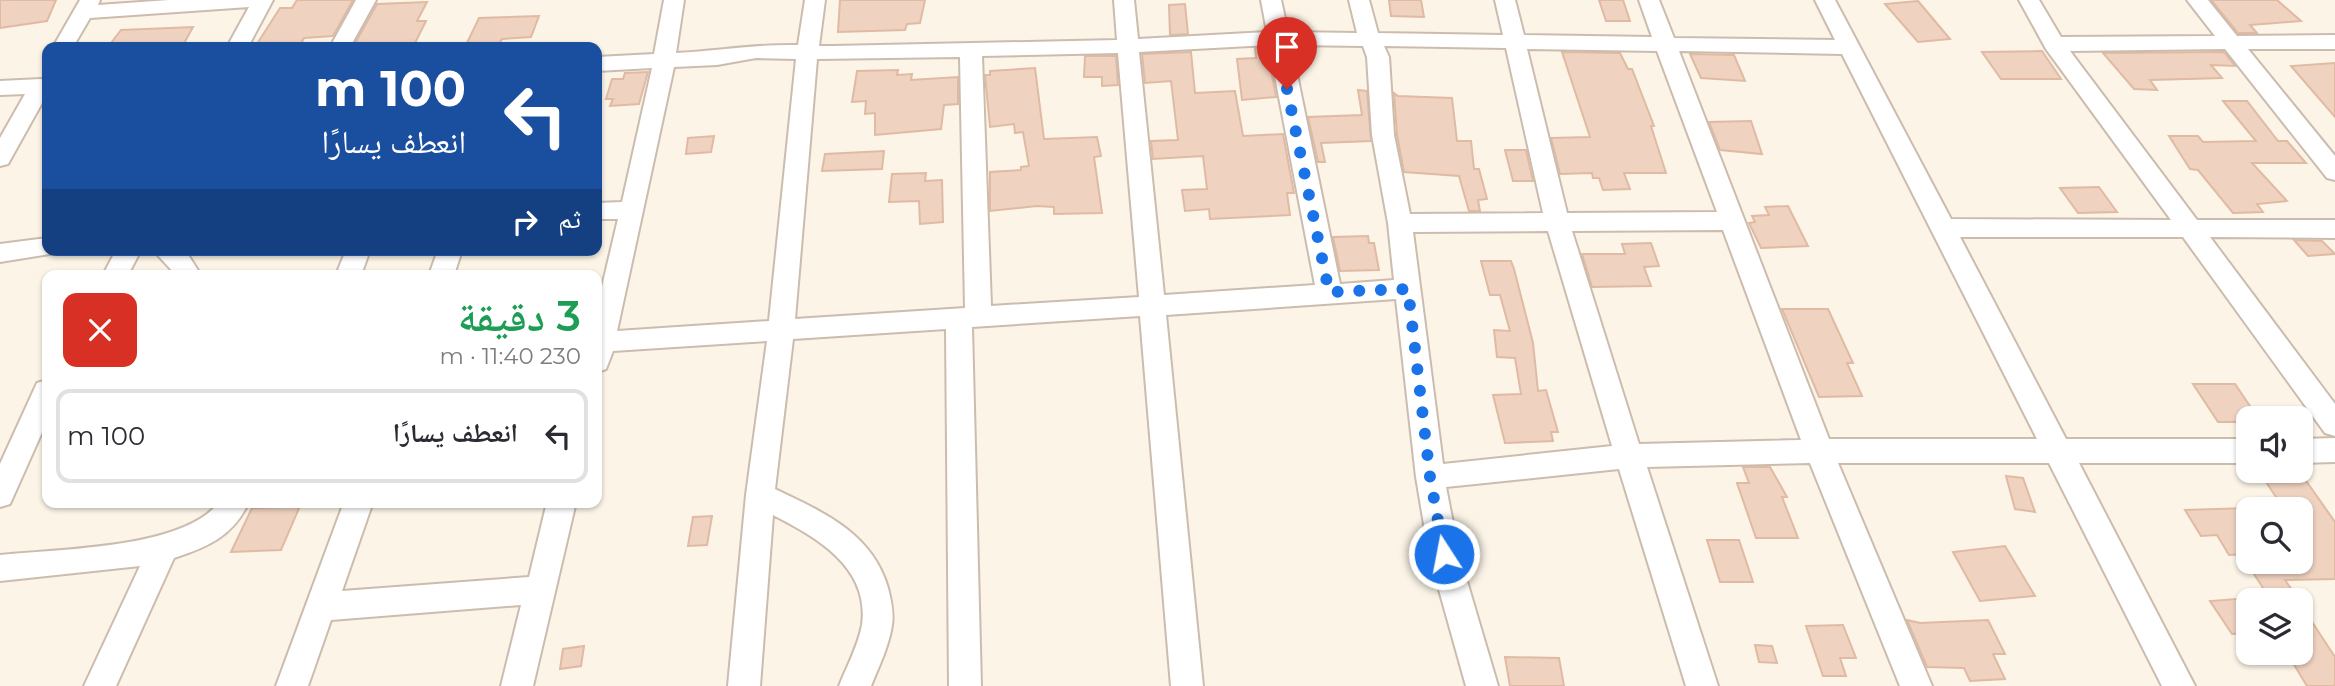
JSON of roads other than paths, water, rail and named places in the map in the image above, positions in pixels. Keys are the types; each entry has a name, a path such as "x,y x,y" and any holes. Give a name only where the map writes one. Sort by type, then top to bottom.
{"street":[{"path":"66,42 86,6 263,0 241,42"},
{"path":"343,42 366,0"},
{"path":"602,332 633,209 665,62 674,0"},
{"path":"744,686 760,495 781,331 807,53 815,0"},
{"path":"1124,0 1126,46 1187,686"},
{"path":"1271,0 1276,38 1329,292"},
{"path":"1359,0 1370,40 1378,57 1383,135 1400,223 1430,477 1444,554 1482,686"},
{"path":"1504,0 1557,221 1702,686"},
{"path":"1649,0 1819,451 1916,686"},
{"path":"1825,0 2179,686"},
{"path":"2029,0 2054,44 2335,425"},
{"path":"2197,0 2335,172"},
{"path":"602,64 665,62 756,51 807,53 971,50 1276,38 1848,47"},
{"path":"2054,44 2335,42"},
{"path":"965,686 971,50"},
{"path":"0,89 42,82"},
{"path":"0,158 42,87"},
{"path":"602,211 633,209"},
{"path":"1400,223 1734,221"},
{"path":"1942,229 2335,229"},
{"path":"0,253 42,248"},
{"path":"175,256 186,270"},
{"path":"602,348 1150,303 1408,289"},
{"path":"0,495 42,402"},
{"path":"2313,451 2335,450"},
{"path":"1430,477 1631,456 1819,451 2060,454 2236,451"},
{"path":"760,495 840,537 855,551 867,568 873,586 877,629 855,686"},
{"path":"0,568 164,546 212,529 232,508"},
{"path":"292,686 357,508"},
{"path":"517,686 560,508"},
{"path":"100,686 164,546"},
{"path":"320,607 540,590"}]}
